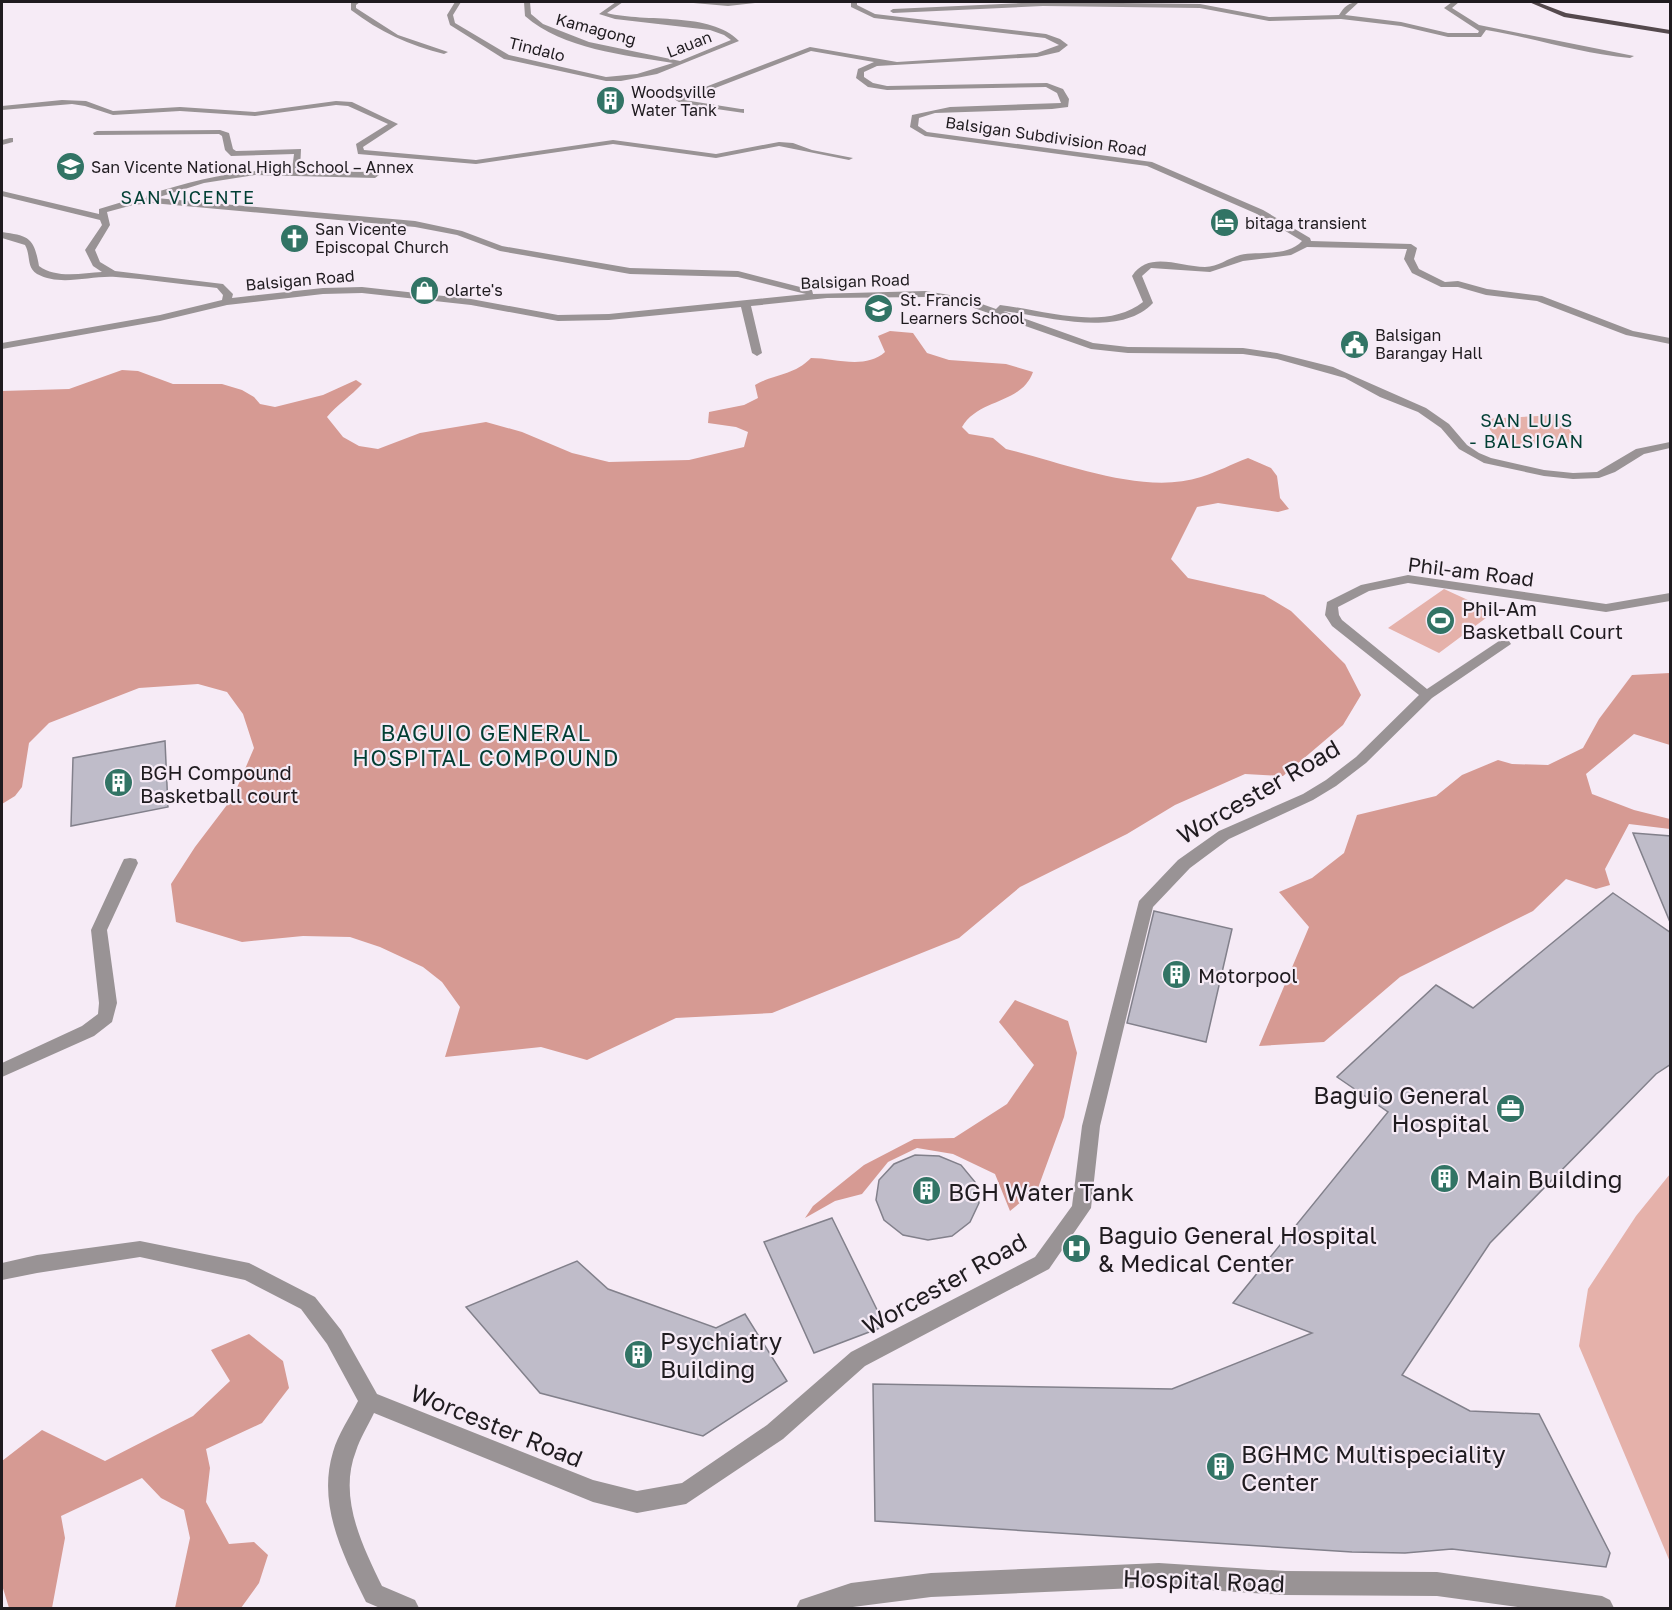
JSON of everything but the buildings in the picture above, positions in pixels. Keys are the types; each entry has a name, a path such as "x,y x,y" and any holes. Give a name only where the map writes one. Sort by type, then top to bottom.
{"main road":[{"path":"1532,2 1564,15 1671,32"}],"street":[{"path":"357,2 353,4 353,9 396,38 444,52"},
{"name":"Tindalo","path":"458,2 450,15 452,24 507,57 612,79"},
{"name":"Kamagong","path":"526,2 524,6 526,14 533,23 554,33 610,49 677,63"},
{"name":"Lauan","path":"612,79 641,76 736,41 735,38 718,31 681,23 602,14 620,2"},
{"path":"685,2 728,4 762,2"},
{"path":"741,111 682,102 678,99 810,49 897,64 1037,55 1056,50 1064,45 1046,36 879,17 862,12 853,6 854,2"},
{"path":"1341,17 1347,8 1356,2"},
{"path":"862,12 1043,4 1180,6 1210,8 1269,19 1341,17 1401,24 1461,37 1481,35 1484,32 1478,27 1447,8 1456,2"},
{"path":"1478,27 1516,33 1604,54 1630,56"},
{"name":"Balsigan Subdivision Road","path":"897,64 876,64 861,71 860,78 871,85 887,88 1047,85 1060,92 1065,99 1065,105 1052,107 934,111 915,117 914,127 925,134 1149,164 1271,217 1307,240 1306,244"},
{"path":"2,108 71,102 88,104 96,109 113,113 180,109 255,114 327,104 348,104 394,124 359,146 361,152 476,162 613,142 716,156 752,147 793,145 810,152 849,158"},
{"path":"97,133 220,132 226,135 229,150 234,154 298,151 296,172"},
{"path":"113,274 96,264 90,250 106,225 102,211 203,181 232,175 275,171 375,175"},
{"path":"2,193 39,204 104,218"},
{"path":"132,202 152,200 205,204 415,224 459,233 500,248 630,272 738,274 827,295"},
{"path":"2,235 19,238 27,243 33,252 35,267 46,275 59,277 113,274 220,286 228,294 227,302"},
{"path":"980,308 1025,310 1083,320 1117,317 1138,310 1148,303 1137,276 1141,268 1149,265 1206,270 1242,258 1290,251 1306,244 1375,243 1412,248 1409,259 1415,271 1444,285 1458,285 1486,292 1539,298 1630,333 1671,340"},
{"name":"Balsigan Road","path":"2,346 172,316 227,302 323,291 362,290 471,302 558,318 609,317 827,295 925,294 959,299 1091,346 1128,350 1242,351 1277,356 1329,369 1422,410 1445,426 1463,447 1475,455 1544,473 1573,476 1599,475 1640,451 1671,445"},
{"path":"745,302 757,353"},
{"name":"Phil-am Road","path":"1427,695 1337,624 1332,615 1332,605 1365,588 1408,579 1606,608 1671,597"},
{"name":"Worcester Road","path":"369,1401 592,1491 637,1502 686,1493 775,1432 858,1359 1042,1263 1081,1208 1091,1126 1145,905 1184,864 1224,835 1308,797 1331,783 1361,760 1427,695 1504,644"},
{"path":"2,1070 88,1030 106,1017 108,1004 99,930 130,863"},
{"path":"2,1272 37,1264 140,1249 249,1272 308,1304 334,1337 369,1401 344,1452 338,1492 350,1545 374,1594 406,1608"},
{"name":"Hospital Road","path":"808,1608 851,1595 931,1585 1159,1575 1285,1583 1437,1584 1602,1608"}],"shaded area":[{"path":"890,331 913,333 927,353 949,360 1006,364 1033,372 1027,383 1019,390 979,411 962,427 969,434 993,438 1006,449 1103,475 1154,482 1178,482 1201,477 1248,458 1271,468 1277,476 1280,498 1289,509 1278,512 1218,503 1197,507 1171,559 1188,578 1264,595 1291,611 1345,664 1361,695 1343,725 1283,776 1245,774 1175,805 1127,834 1020,887 959,938 772,1013 676,1018 587,1060 541,1047 445,1057 460,1007 442,982 423,967 380,947 350,937 303,936 242,942 176,922 171,884 195,847 233,797 254,748 243,714 227,692 198,684 139,688 49,723 29,743 22,787 15,796 2,804 2,391 69,389 122,370 138,371 173,384 222,384 242,390 254,397 260,404 275,407 323,395 356,380 362,384 327,417 343,437 359,446 378,449 420,433 486,422 522,432 572,453 609,462 689,460 744,447 748,432 736,427 708,423 709,412 744,405 758,398 755,385 798,368 811,358 859,362 877,357 885,352 878,336"},
{"path":"1557,415 1580,442 1502,446 1482,419"},
{"name":"Phil-Am Basketball Court","path":"1444,589 1494,612 1439,653 1388,628"},
{"path":"1670,673 1670,745 1634,734 1586,774 1592,794 1634,810 1670,819 1670,829 1629,824 1605,869 1610,885 1596,889 1566,879 1533,911 1400,977 1324,1042 1259,1046 1309,927 1279,892 1312,878 1344,853 1357,815 1436,796 1462,775 1498,760 1512,764 1548,765 1583,748 1599,719 1632,675"},
{"path":"1015,1000 1068,1021 1077,1053 1064,1117 1038,1188 1010,1211 995,1174 953,1154 917,1148 888,1162 862,1194 835,1201 805,1218 813,1206 864,1165 914,1139 954,1138 1007,1104 1034,1065 999,1022"},
{"path":"1670,1174 1670,1562 1579,1346 1588,1289 1636,1216"},
{"path":"249,1334 283,1361 289,1388 262,1423 206,1449 210,1468 206,1502 229,1544 254,1542 268,1555 259,1583 241,1608 175,1608 190,1538 184,1510 161,1498 142,1478 61,1516 65,1538 52,1608 9,1608 2,1585 2,1461 42,1430 105,1461 193,1416 230,1381 211,1350"}],"place":[{"name":"Woodsville Water Tank","path":"610,101"},
{"name":"San Vicente National High School – Annex","path":"70,167"},
{"name":"bitaga transient","path":"1224,223"},
{"name":"San Vicente Episcopal Church","path":"294,238"},
{"name":"olarte's","path":"424,290"},
{"name":"St. Francis Learners School","path":"879,309"},
{"name":"Balsigan Barangay Hall","path":"1354,344"},
{"name":"Phil-Am Basketball Court","path":"1441,620"},
{"name":"BGH Compound Basketball court","path":"119,783"},
{"name":"Motorpool","path":"1177,975"},
{"name":"Baguio General Hospital","path":"1510,1108"},
{"name":"Main Building","path":"1445,1178"},
{"name":"BGH Water Tank","path":"927,1191"},
{"name":"Baguio General Hospital & Medical Center","path":"1077,1248"},
{"name":"Psychiatry Building","path":"639,1354"},
{"name":"BGHMC Multispeciality Center","path":"1220,1467"}],"district":[{"name":"SAN VICENTE","path":"188,197"},
{"name":"SAN LUIS - BALSIGAN","path":"1527,430"},
{"name":"BAGUIO GENERAL HOSPITAL COMPOUND","path":"486,744"}]}
